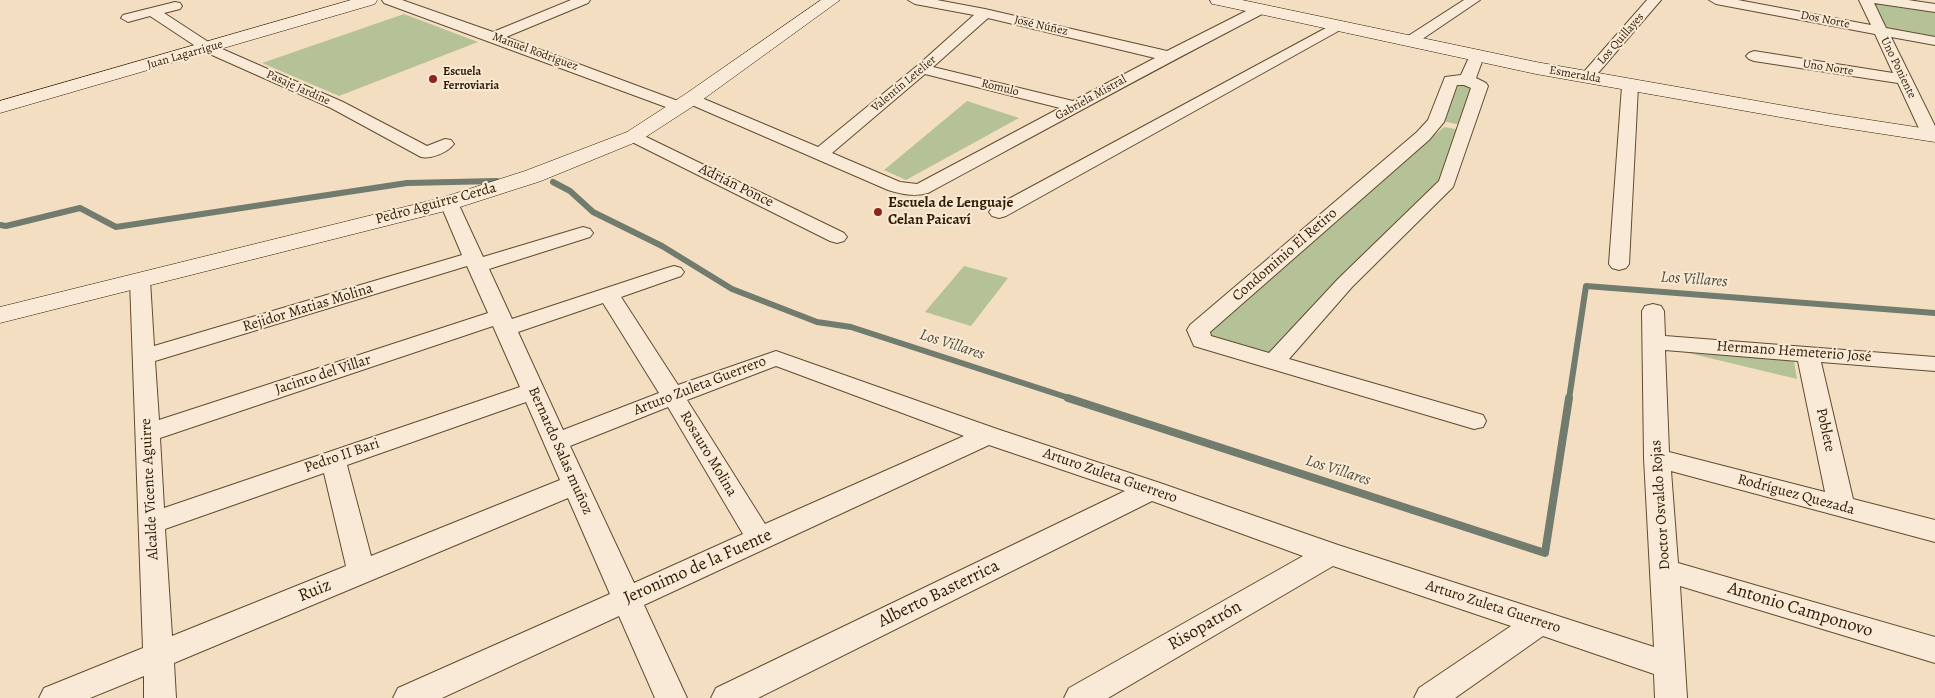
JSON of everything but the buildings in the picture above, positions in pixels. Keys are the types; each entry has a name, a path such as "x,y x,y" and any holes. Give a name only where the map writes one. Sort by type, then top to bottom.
{"street":[{"name":"Juan Lagarrigue","path":"0,107 368,0"},
{"name":"Manuel Rodríguez","path":"389,0 766,132 894,186 909,190 921,189"},
{"path":"493,36 584,0"},
{"name":"Pedro Aguirre Cerda","path":"0,315 449,203 533,176 634,136 685,103 832,0"},
{"name":"José Núñez","path":"915,0 984,12 1166,56"},
{"name":"Esmeralda","path":"1218,0 1476,56 1630,86 1933,135"},
{"name":"Los Quillayes","path":"1587,77 1654,0"},
{"name":"Dos Norte","path":"1716,0 1935,41"},
{"name":"Uno Poniente","path":"1866,0 1903,79 1933,135"},
{"path":"1879,0 1935,8"},
{"path":"1450,2 1469,2"},
{"path":"1410,41 1469,2"},
{"path":"128,18 175,6"},
{"name":"Gabriela Mistral","path":"921,189 1077,107 1166,56 1261,9"},
{"name":"Pasaje Jardine","path":"153,12 208,48 337,106 427,152 445,144"},
{"name":"Valentín Letelier","path":"821,154 922,69 984,12"},
{"path":"999,212 1336,26"},
{"path":"1274,362 1345,284 1447,183 1480,86 1467,80 1476,56"},
{"name":"Uno Norte","path":"1754,56 1903,79"},
{"name":"Romulo","path":"922,69 1077,107"},
{"name":"Condominio El Retiro","path":"1467,80 1451,80 1436,122 1423,136 1198,330 1202,341 1474,421"},
{"path":"1619,264 1630,86"},
{"path":"1436,122 1467,128"},
{"name":"Adrián Ponce","path":"634,136 837,237"},
{"name":"Bernardo Salas muñoz","path":"449,203 670,698"},
{"name":"Rejidor Matias Molina","path":"143,357 583,233"},
{"name":"Jacinto del Villar","path":"147,433 502,323 608,294 674,272"},
{"name":"Alcalde Vicente Aguirre","path":"140,280 160,698"},
{"name":"Rosauro Molina","path":"608,294 760,539"},
{"name":"Doctor Osvaldo Rojas","path":"1653,311 1657,458 1671,698"},
{"name":"Hermano Hemeterio José","path":"1654,342 1935,364"},
{"name":"Poblete","path":"1808,353 1841,506"},
{"name":"Arturo Zuleta Guerrero","path":"556,442 776,358 988,435 1151,490 1330,554 1668,665"},
{"name":"Pedro II Bari","path":"152,523 533,391"},
{"name":"Jeronimo de la Fuente","path":"409,698 988,435"},
{"name":"Rodríguez Quezada","path":"1657,458 1935,531"},
{"path":"333,460 362,572"},
{"name":"Ruiz","path":"55,698 575,484"},
{"name":"Alberto Basterrica","path":"727,698 1151,490"},
{"name":"Risopatrón","path":"1080,698 1330,554"},
{"name":"Antonio Camponovo","path":"1665,570 1935,650"},
{"path":"1430,698 1540,622"}],"green space":[{"path":"1873,0 1935,9 1935,38 1883,28"},
{"path":"404,14 478,42 339,96 262,63"},
{"path":"1454,81 1477,87 1467,126 1441,121"},
{"path":"967,101 1019,118 906,180 884,170"},
{"path":"1444,127 1462,130 1441,184 1269,355 1214,339 1208,333"},
{"path":"964,266 1008,278 971,326 925,312"},
{"path":"1676,350 1794,361 1797,379"}],"waterway":[{"path":"0,225 6,226 80,208 116,227 407,183 497,181"},
{"name":"Los Villares","path":"553,182 570,191 593,212 662,246 732,289 817,322 851,327 1072,399"},
{"name":"Los Villares","path":"1569,399 1586,286 1935,313"},
{"name":"Los Villares","path":"1068,398 1545,553 1569,398"}],"place":[{"name":"Escuela Ferroviaria","path":"433,79"},
{"name":"Escuela de Lenguaje Celan Paicaví","path":"878,212"}]}
